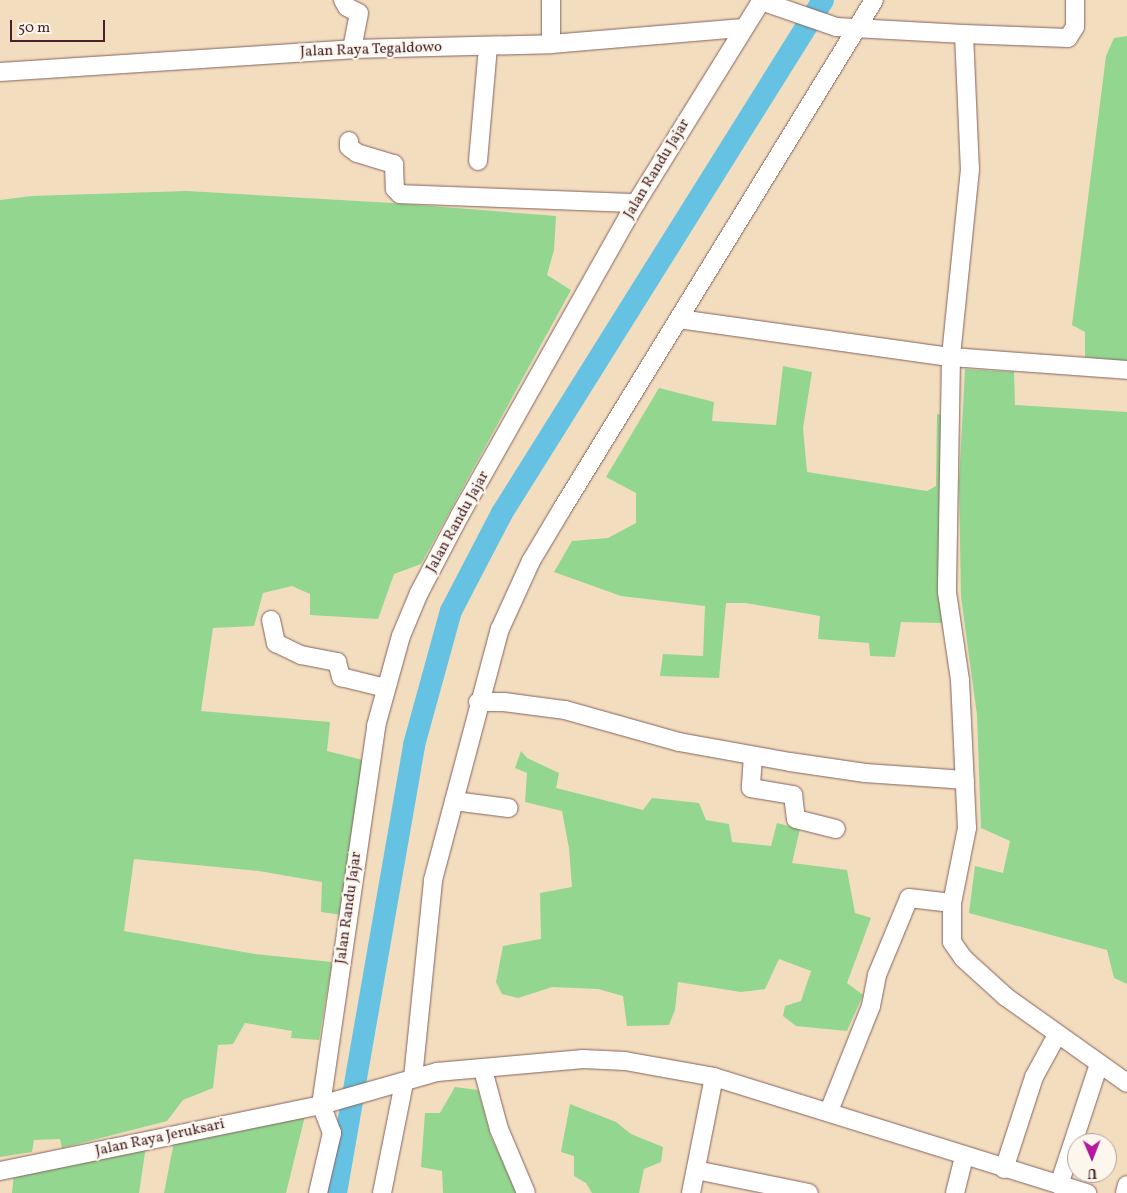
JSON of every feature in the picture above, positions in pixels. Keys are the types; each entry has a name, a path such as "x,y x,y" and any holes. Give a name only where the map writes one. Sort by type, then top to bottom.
{"street":[{"path":"343,0 347,7 359,13 352,49"},
{"path":"551,0 551,44"},
{"path":"382,1193 404,1082 433,880 478,702 500,629 531,561 874,0"},
{"path":"762,1 836,27 964,34 1013,33 1068,38 1075,27 1075,0"},
{"name":"Jalan Randu Jajar","path":"324,1103 376,726 379,686 419,593 636,203 743,28 762,1"},
{"name":"Jalan Raya Tegaldowo","path":"0,72 352,49 551,44 743,28"},
{"path":"964,34 970,169 951,357 947,592 960,674 967,828 952,903 952,942 963,958 1006,996 1099,1064 1127,1082"},
{"path":"478,161 488,46"},
{"path":"349,140 352,151 394,164 395,189 400,194 636,203"},
{"path":"679,319 951,357 1127,370"},
{"path":"271,620 276,643 301,655 337,662 341,677 379,686"},
{"path":"478,702 511,702 565,710 679,742 753,756 865,773 965,780"},
{"path":"753,756 751,788 793,795 796,819 836,830"},
{"path":"454,801 508,808"},
{"path":"829,1111 870,1006 877,975 909,898 952,903"},
{"path":"1004,1169 1034,1077 1057,1034"},
{"name":"Jalan Raya Jeruksari","path":"0,1171 324,1103 437,1072 483,1070 582,1060 626,1062 714,1076 829,1111 1053,1187 1086,1193"},
{"path":"1053,1187 1099,1064"},
{"path":"483,1070 499,1129 526,1193"},
{"path":"692,1193 714,1076"},
{"path":"318,1193 332,1134 324,1103"},
{"path":"955,1193 964,1156"},
{"path":"696,1170 808,1193"},
{"path":"1125,1193 1127,1185"}],"green space":[{"path":"1127,36 1127,361 1085,357 1085,332 1072,325 1106,56 1114,38"},
{"path":"187,191 392,203 556,216 554,250 547,275 571,290 421,564 394,574 378,619 310,615 310,594 292,586 263,593 254,626 213,628 201,711 330,722 327,751 363,760 342,915 321,912 322,882 259,871 134,859 124,931 255,954 332,962 319,1040 291,1038 292,1031 245,1023 233,1044 218,1045 213,1088 183,1100 167,1121 62,1148 60,1139 34,1140 32,1152 0,1157 0,200 31,196"},
{"path":"783,366 812,372 803,428 807,472 927,491 936,486 937,414 948,416 943,623 901,622 895,657 870,656 869,643 818,639 820,616 746,603 726,603 719,678 660,676 663,654 703,656 705,606 621,596 554,572 572,541 608,538 636,523 636,493 606,477 659,388 714,402 712,421 776,425"},
{"path":"965,369 1014,372 1015,405 1127,412 1127,984 1114,978 1107,950 969,913 975,866 1003,873 1010,841 981,828 977,715 961,597 959,482"},
{"path":"521,751 527,758 559,773 556,788 643,810 652,798 699,803 706,820 729,824 732,842 771,846 777,823 800,829 792,863 847,870 855,913 871,918 847,983 863,995 847,1031 796,1026 783,1016 785,1006 801,1001 811,971 779,959 765,989 741,992 678,982 675,1010 669,1025 627,1026 623,996 598,989 552,987 518,998 502,994 496,982 503,946 541,939 540,893 572,887 569,848 562,811 525,802 527,773 515,768"},
{"path":"455,1087 478,1090 491,1137 518,1193 443,1193 442,1171 421,1167 425,1113 440,1113"},
{"path":"570,1104 616,1122 631,1134 663,1147 661,1162 644,1169 639,1193 592,1193 586,1183 574,1176 574,1156 561,1152"},
{"path":"306,1112 286,1193 164,1193 174,1142"},
{"path":"146,1146 139,1193 12,1193 14,1175"}],"waterway":[{"path":"336,1193 414,745 451,611 502,513 823,0"}]}
